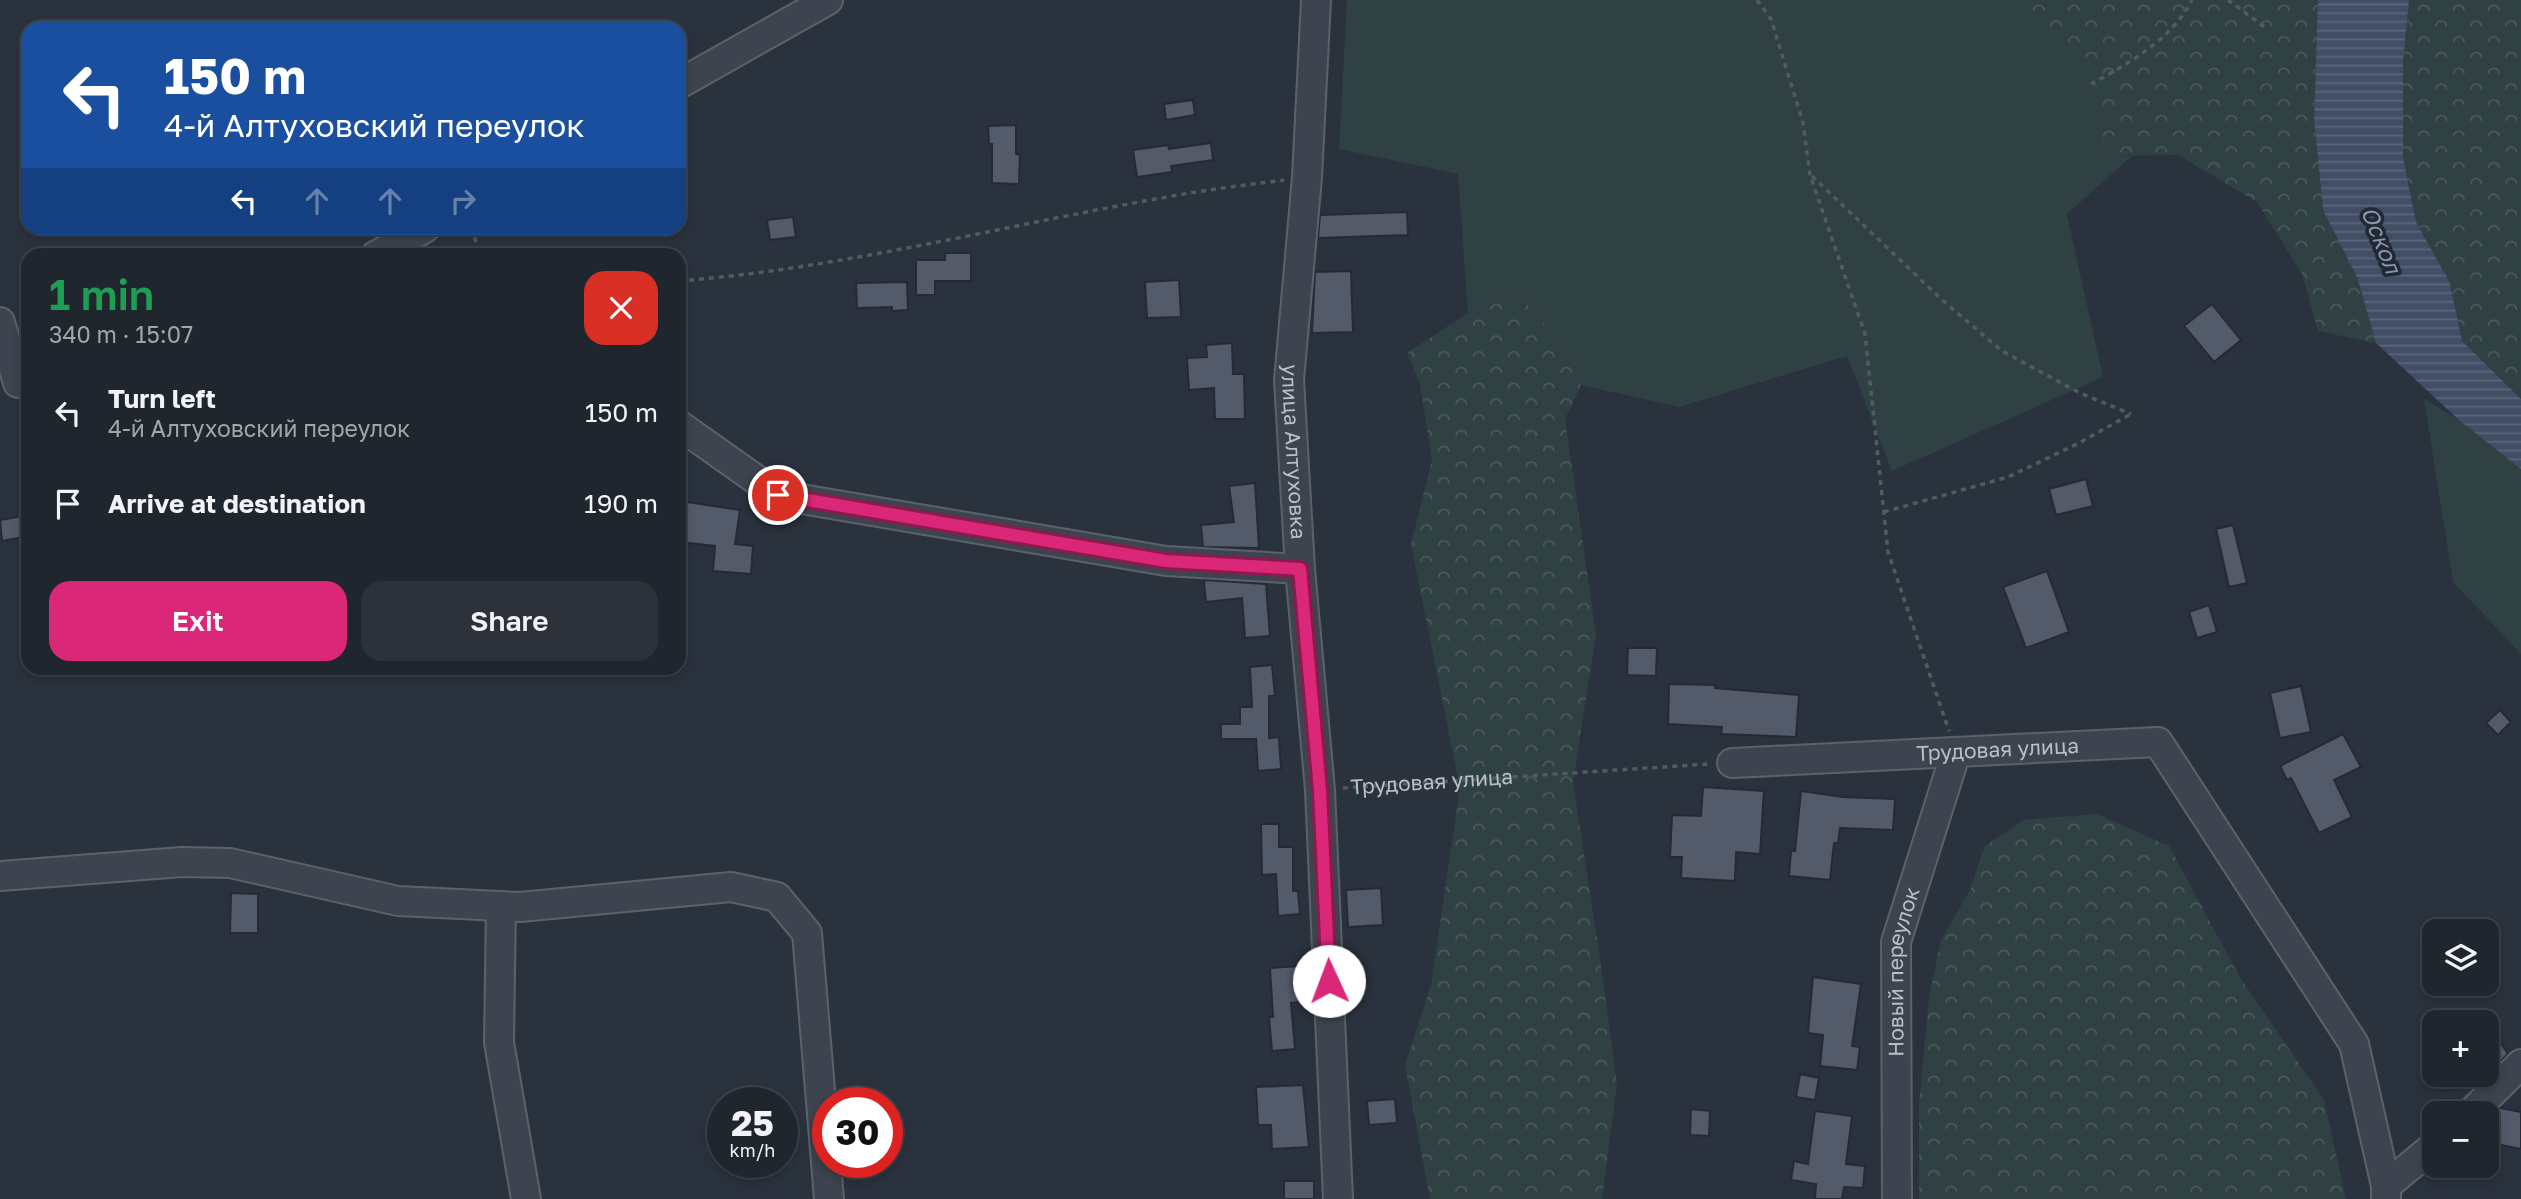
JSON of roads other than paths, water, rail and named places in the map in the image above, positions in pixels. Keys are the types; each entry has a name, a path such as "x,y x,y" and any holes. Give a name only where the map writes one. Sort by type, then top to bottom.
{"street":[{"path":"686,80 828,0"},
{"name":"улица Алтуховка","path":"1316,0 1307,177 1289,380 1300,569 1320,790 1338,1199"},
{"path":"389,248 412,235"},
{"path":"0,322 15,383"},
{"path":"686,430 778,495 1166,561 1300,569"},
{"name":"Трудовая улица","path":"1732,763 2158,741 2354,1044 2386,1192"},
{"name":"Новый переулок","path":"1897,1199 1896,942 1956,752"},
{"path":"0,876 182,862 230,863 398,901 520,907 731,887 777,897 807,933 829,1199"},
{"path":"501,906 499,1042 526,1199"},
{"path":"2482,1101 2521,1064"},
{"path":"2386,1192 2422,1158"}],"water":[{"name":"Оскол","path":"2318,0 2409,0 2403,62 2403,157 2416,222 2450,283 2462,341 2521,399 2521,469 2460,421 2376,343 2357,277 2323,210 2314,119"}]}
